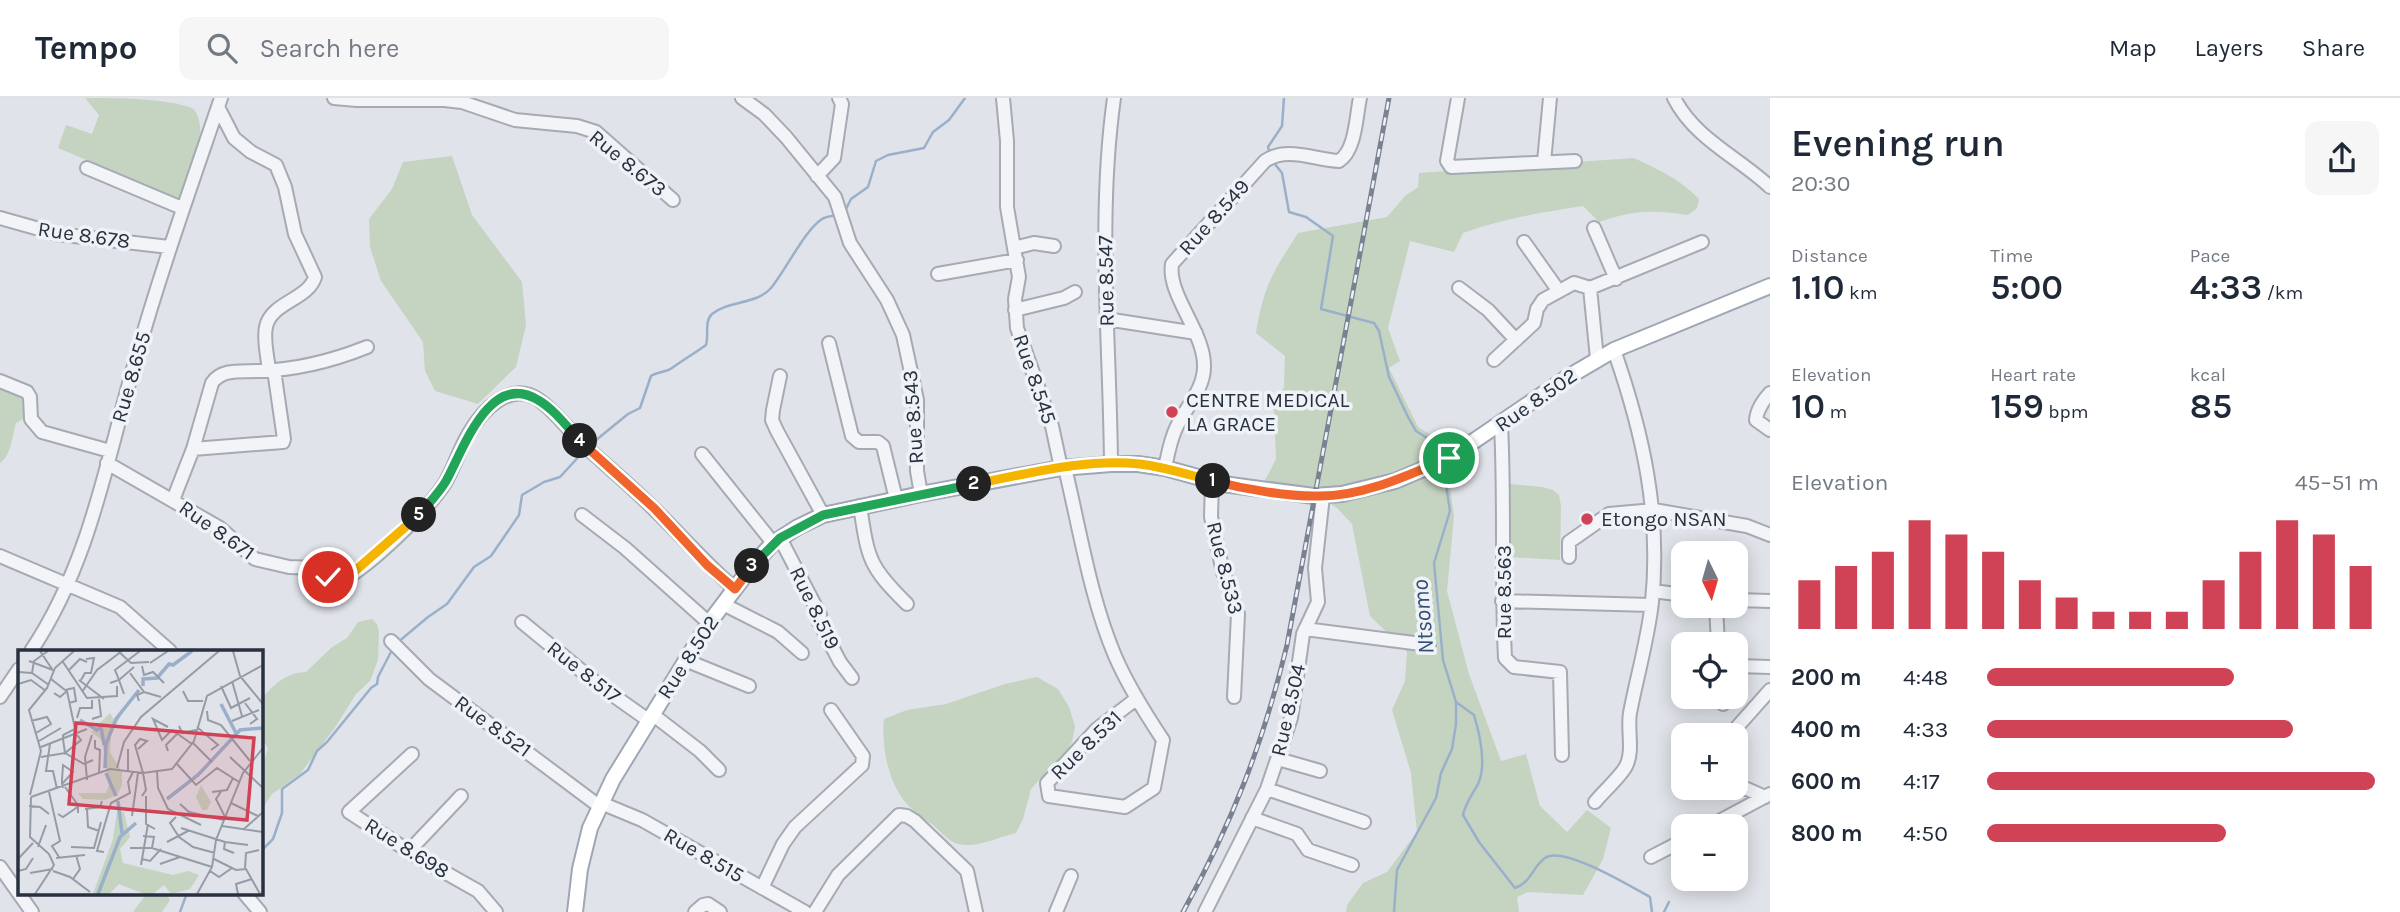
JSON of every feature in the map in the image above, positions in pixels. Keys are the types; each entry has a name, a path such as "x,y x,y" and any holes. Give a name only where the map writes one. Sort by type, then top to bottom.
{"main road":[{"name":"Rue 8.502","path":"575,912 580,869 590,828 600,805 685,660 723,604 776,540 823,515 1063,468 1111,464 1165,468 1260,490 1323,496 1395,481 1449,458 1501,425 1568,376 1614,350 1770,286"}],"street":[{"name":"Rue 8.673","path":"334,98 404,98 462,102 515,120 577,126 596,132 673,200"},
{"name":"Rue 8.543","path":"742,98 779,129 835,197 844,231 887,300 903,335 917,400 917,471 921,494"},
{"path":"817,176 831,163 836,152 842,104 839,98"},
{"name":"Rue 8.545","path":"1003,98 1007,141 1007,207 1019,277 1015,310 1017,328 1052,426 1063,468"},
{"name":"Rue 8.547","path":"1111,464 1106,319 1106,190 1114,98"},
{"name":"Rue 8.549","path":"1165,468 1170,443 1202,383 1205,368 1203,351 1172,279 1172,264 1265,161 1279,154 1339,162 1345,158 1360,98"},
{"path":"1458,98 1447,162 1451,167 1574,161"},
{"path":"1544,162 1550,98"},
{"path":"1674,98 1693,125 1770,187"},
{"path":"193,449 283,442 265,330 272,314 310,286 315,277 295,234 285,187 276,165 251,152 234,138 219,102"},
{"name":"Rue 8.655","path":"32,650 69,584 83,547 169,247 219,102"},
{"path":"87,168 182,208"},
{"name":"Rue 8.678","path":"0,218 57,234 169,247"},
{"path":"1594,228 1616,279"},
{"path":"1524,242 1558,290"},
{"path":"1494,360 1534,323 1537,309 1543,300 1558,290 1574,283 1590,288 1702,242"},
{"path":"938,274 1015,254 1034,243 1054,246"},
{"path":"1459,288 1488,310 1516,340"},
{"path":"1590,288 1597,359"},
{"path":"1015,310 1065,298 1075,292"},
{"path":"1106,319 1196,333"},
{"path":"829,343 852,436 863,443 878,442 883,446 896,499"},
{"path":"173,500 193,449 212,383 217,376 227,372 272,371 338,358 367,347"},
{"path":"1595,802 1626,768 1628,761 1629,719 1653,591 1654,510 1642,440 1614,350"},
{"path":"780,376 772,419 823,515"},
{"name":"Rue 8.671","path":"0,381 26,392 30,397 31,419 41,432 108,457 220,528 255,559 289,567 318,568 335,581 341,581 419,515 445,482 478,419 496,402 511,393 525,394 539,400 654,508 707,565 735,589"},
{"path":"1770,393 1763,400 1756,420 1770,430"},
{"name":"Rue 8.563","path":"1501,425 1505,658 1508,664 1514,667 1560,672 1562,755"},
{"name":"Rue 8.519","path":"702,454 776,540 810,593 820,615 818,620 840,662 852,678"},
{"name":"Rue 8.531","path":"1063,468 1114,654 1136,699 1163,740 1154,788 1125,807 1049,796 1046,783 1097,729 1136,699"},
{"name":"Rue 8.533","path":"1212,481 1211,517 1223,572 1238,614 1234,697"},
{"name":"Rue 8.504","path":"1205,912 1267,789 1290,718 1305,629 1318,602 1315,568 1323,496"},
{"path":"860,506 867,548 874,568 907,604"},
{"path":"1569,557 1569,542 1609,514 1654,510 1747,526 1770,535"},
{"path":"582,515 625,548 709,623"},
{"path":"0,556 120,607 169,650"},
{"path":"1653,591 1671,593"},
{"path":"1748,600 1770,601"},
{"path":"1502,601 1651,605"},
{"path":"723,604 778,632 802,653"},
{"name":"Rue 8.517","path":"522,622 600,686 650,717"},
{"path":"1305,629 1429,645"},
{"name":"Rue 8.521","path":"391,641 429,678 600,805"},
{"path":"685,660 749,686"},
{"path":"1748,666 1770,667"},
{"path":"0,697 15,682"},
{"path":"1741,723 1770,690"},
{"path":"762,888 783,844 795,827 864,761 831,710"},
{"path":"650,717 701,751 719,770"},
{"name":"Rue 8.698","path":"412,754 349,812 478,891 496,912"},
{"path":"1278,759 1320,771"},
{"path":"1267,789 1364,822"},
{"path":"1748,789 1767,796"},
{"path":"409,851 461,796"},
{"path":"1733,814 1767,796"},
{"name":"Rue 8.515","path":"600,805 642,820 805,912"},
{"path":"816,912 838,875 899,815 915,821 967,871 976,912"},
{"path":"1252,818 1297,834 1308,850 1352,865"},
{"path":"1651,857 1671,847"},
{"path":"0,867 18,892"},
{"path":"1056,912 1071,876"},
{"path":"19,894 32,912"},
{"path":"245,894 260,912"},
{"path":"695,912 708,904 720,912"}],"green space":[{"path":"85,98 154,100 192,108 196,112 201,140 199,154 179,199 58,148 66,125 92,134 99,115"},
{"path":"452,156 472,215 522,282 526,325 516,367 478,404 435,391 425,371 423,342 381,281 370,247 369,219 392,189 403,162"},
{"path":"1634,158 1685,186 1699,199 1697,208 1688,215 1643,212 1599,222 1583,206 1537,213 1463,233 1454,252 1410,241 1388,328 1400,361 1389,368 1418,427 1444,443 1454,516 1447,591 1469,674 1501,761 1526,754 1540,806 1567,832 1587,810 1611,828 1603,859 1583,895 1528,892 1517,897 1519,912 1346,912 1347,905 1363,883 1387,872 1417,832 1411,773 1392,710 1405,681 1407,652 1370,616 1352,524 1337,508 1319,496 1260,490 1276,459 1274,409 1284,387 1285,356 1256,333 1266,291 1298,233 1387,217 1405,196 1418,187 1419,173"},
{"path":"0,383 29,400 23,419 16,423 7,456 0,463"},
{"path":"1511,484 1542,487 1559,495 1560,560 1511,557 1506,493"},
{"path":"372,619 379,632 378,660 370,681 356,694 300,774 272,794 262,809 262,766 268,749 262,738 262,698 286,677 306,672 332,647 347,638 358,622"},
{"path":"1037,677 1058,689 1069,707 1075,726 1072,742 1064,757 1031,789 1023,819 1016,833 975,845 953,842 914,811 897,791 885,755 884,719 907,710 946,704 1005,684"},
{"path":"146,894 167,894 170,900 162,912 133,912"}],"waterway":[{"path":"844,213 851,199 868,187 876,161 888,155 924,148 933,132 949,120 965,98"},
{"path":"1270,154 1268,147 1282,126 1284,98"},
{"name":"Ntsomo","path":"1274,163 1282,173 1289,212 1306,217 1333,236 1321,309 1374,323 1379,331 1389,377 1408,417 1416,431 1440,446 1441,456"},
{"path":"590,445 628,414 640,408 651,376 670,369 706,345 708,321 712,314 726,306 765,293 815,225 824,218 838,215"},
{"path":"397,643 447,604 474,567 491,556 519,515 522,495 544,482 560,477 583,452"},
{"name":"Ntsomo","path":"1394,912 1397,870 1436,798 1441,773 1452,749 1456,724 1456,702 1443,660 1434,563 1450,511 1443,466"},
{"path":"262,850 273,839 282,813 282,789 308,770 317,751 377,684 393,648"},
{"path":"1456,702 1474,715 1482,759 1481,776 1463,815 1479,842 1515,888 1525,882 1545,858 1566,857 1597,869 1650,897 1652,912"},
{"path":"180,912 187,894"},
{"path":"1664,912 1669,902"}],"railway":[{"path":"1183,912 1231,815 1268,716 1278,681 1287,645 1389,98"}],"place":[{"name":"CENTRE MEDICAL LA GRACE","path":"1172,412"},
{"name":"Etongo NSAN","path":"1587,519"}],"route":[{"path":"328,577 341,581 348,577 419,515 445,482 478,419 496,402 511,393 525,394 539,400 654,508 707,565 735,589 773,543 823,515 1061,468 1138,464 1165,468 1223,484 1323,496 1395,481 1449,458"}]}
